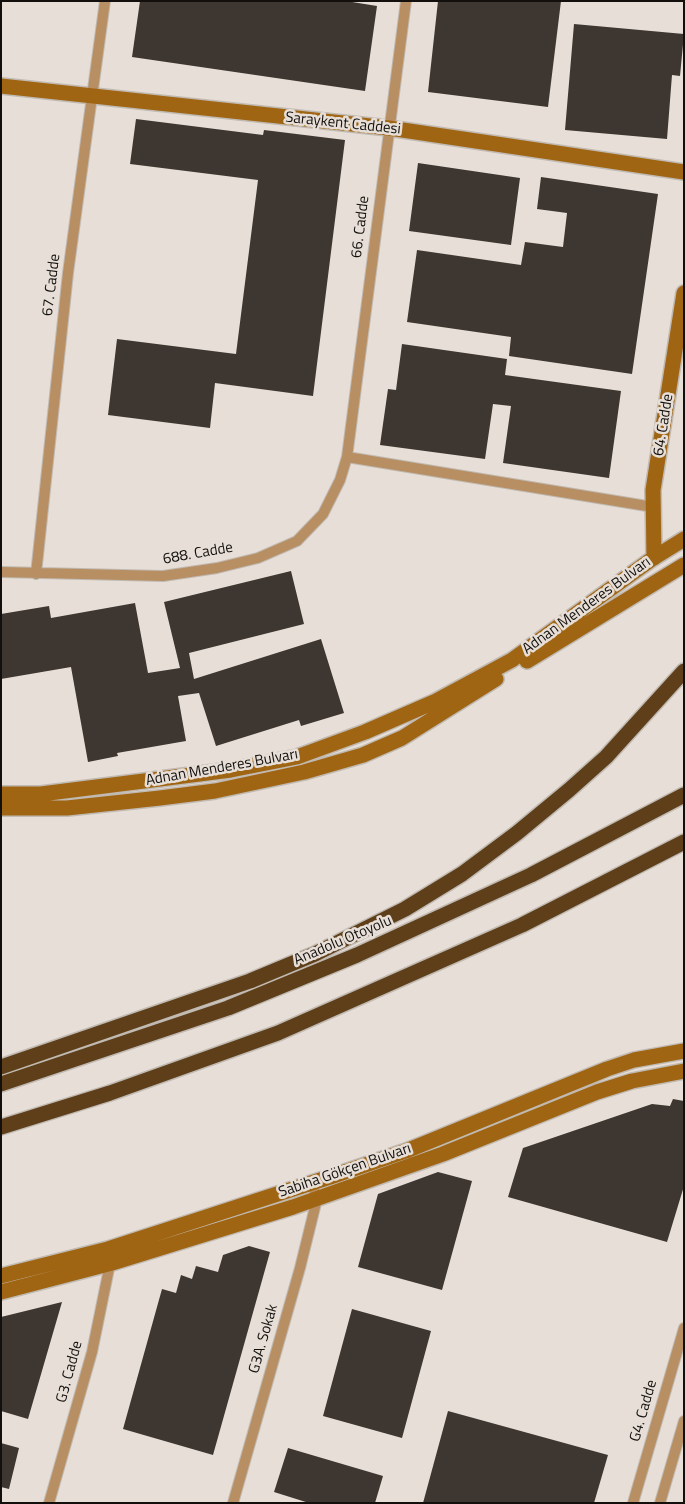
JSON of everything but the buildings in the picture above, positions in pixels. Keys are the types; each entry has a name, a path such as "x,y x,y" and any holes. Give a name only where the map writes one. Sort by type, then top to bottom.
{"highway":[{"path":"1,1067 250,981 315,954 405,909 462,874 570,790 606,757 684,671"},
{"name":"Anadolu Otoyolu","path":"1,1084 228,1008 357,955 531,875 684,795"},
{"path":"1,1128 110,1093 278,1033 522,925 684,842"}],"street":[{"name":"67. Cadde","path":"36,574 68,273 105,1"},
{"name":"66. Cadde","path":"347,457 406,1"},
{"name":"Saraykent Caddesi","path":"1,86 389,128 684,172"},
{"name":"64. Cadde","path":"654,558 653,490 684,293"},
{"name":"688. Cadde","path":"1,572 163,576 217,568 258,558 297,541 323,514 340,480 347,457"},
{"path":"347,457 653,507"},
{"name":"Adnan Menderes Bulvarı","path":"1,794 41,794 231,770 306,754 365,732 434,702 512,660 654,558 684,539"},
{"path":"1,808 67,808 215,792 304,772 363,755 402,738 423,726 441,713 684,565"},
{"name":"Sabiha Gökçen Bulvarı","path":"1,1292 110,1256 406,1151 607,1069 634,1060 684,1051"},
{"name":"Sabiha Gökçen Bulvarı","path":"1,1276 110,1256 317,1199 443,1154 597,1092 640,1078 684,1071"},
{"path":"312,1183 317,1199"},
{"name":"G3A. Sokak","path":"233,1503 300,1268 317,1199"},
{"name":"G3. Cadde","path":"49,1503 92,1352 110,1256"},
{"name":"G4. Cadde","path":"633,1503 684,1328"},
{"path":"660,1503 684,1421"}]}
